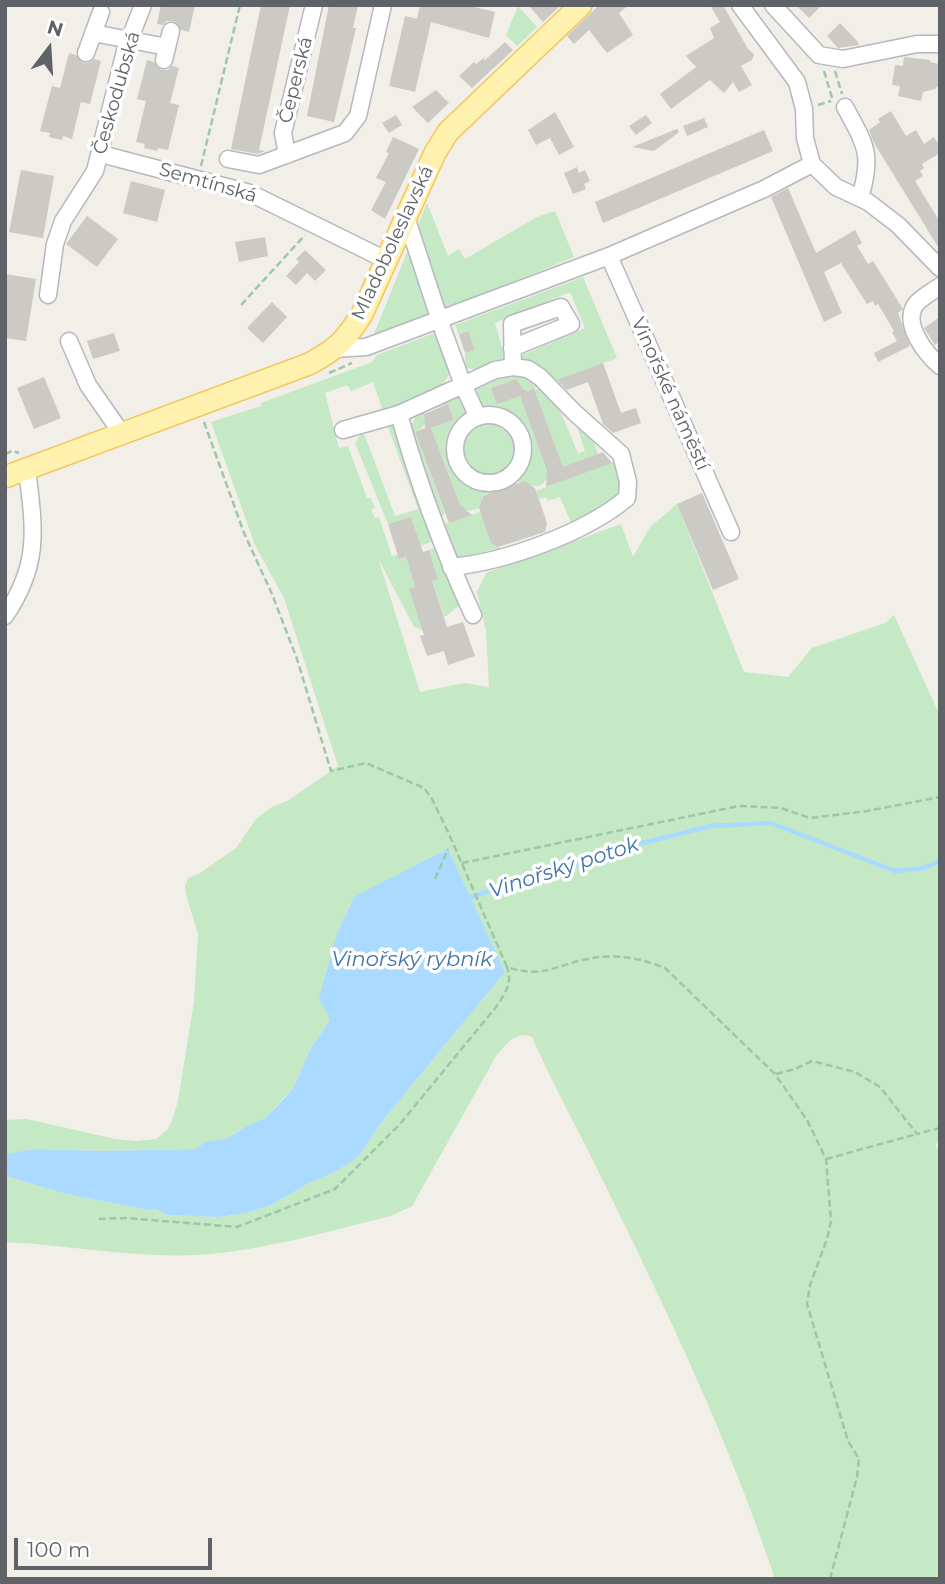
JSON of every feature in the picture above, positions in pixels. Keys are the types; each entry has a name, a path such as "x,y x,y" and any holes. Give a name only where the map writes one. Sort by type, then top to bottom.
{"main road":[{"name":"Mladoboleslavská","path":"5,477 309,365 334,349 347,338 362,314 435,153 448,132 581,5"}],"street":[{"name":"Českodubská","path":"48,295 55,244 63,221 95,171 130,40 143,5"},
{"name":"Čeperská","path":"287,155 284,133 314,5"},
{"path":"228,159 258,166 345,133 358,116 383,5"},
{"path":"740,5 797,82 804,109 805,138 812,164 836,187 860,198 898,225 940,268"},
{"path":"773,5 831,57 917,44 940,44"},
{"path":"86,53 101,12"},
{"path":"93,33 167,46"},
{"path":"840,102 866,146 868,172 860,198"},
{"name":"Semtínská","path":"101,154 250,193 386,260"},
{"path":"334,349 366,346 609,256 764,189 812,164"},
{"path":"406,217 463,385 478,417"},
{"name":"Vinořské náměstí","path":"609,256 730,532"},
{"path":"940,286 914,304 911,316 913,328 929,356 940,366"},
{"path":"69,341 88,385 122,434"},
{"path":"512,348 513,367"},
{"path":"343,430 399,414 495,370 513,367 528,369 540,377 575,414 621,454 628,482 627,498 613,510 560,537 476,565 451,567"},
{"path":"399,414 414,468 451,567 473,615"},
{"path":"490,415 501,418 519,433 523,443 519,466 502,481 480,482 470,477 457,460 457,439 469,422 478,417 490,415"},
{"path":"5,616 17,599 34,541 27,469"}],"path":[{"path":"197,179 240,5"},
{"path":"831,57 840,102"},
{"path":"831,57 840,102"},
{"path":"240,305 301,241 313,223"},
{"path":"99,1219 126,1217 237,1227 335,1189 400,1124 496,1007 508,990 510,977 449,834 424,788 366,763 331,771 297,659 272,594 244,533 203,420"},
{"path":"462,863 738,806 781,808 810,818 867,811 940,797"},
{"path":"435,879 448,849"},
{"path":"507,967 520,971 548,972 589,958 622,957 646,960 665,968 775,1074 807,1120 826,1159 831,1221 810,1285 807,1304 848,1441 859,1459 857,1477 830,1579"},
{"path":"775,1074 795,1069 812,1060 855,1072 880,1087 917,1134"},
{"path":"826,1159 940,1128"}],"green space":[{"path":"518,6 537,27 517,46 506,35"},
{"path":"427,203 448,256 459,249 465,259 537,217 555,211 574,257 372,339"},
{"path":"583,277 617,358 550,383 518,357 585,328 570,292 495,323 506,361 481,369 465,367 465,353 474,350 468,332 459,335 455,325"},
{"path":"437,332 451,370 439,387 423,398 383,411 373,382 351,391 347,385 325,393 339,448 348,446 367,498 371,498 375,508 371,510 375,518 379,517 392,556 398,555 400,559 406,557 415,587 409,589 423,630 414,627 378,558 420,692 464,683 489,687 486,631 477,592 486,573 621,524 633,557 650,527 677,504 744,672 788,677 812,648 885,623 894,615 940,716 940,1142 935,1144 940,1154 940,1579 775,1579 738,1478 697,1379 629,1233 532,1037 516,1037 496,1056 412,1206 391,1216 271,1245 197,1255 149,1255 5,1242 5,1172 9,1177 66,1194 154,1209 167,1215 220,1217 271,1205 309,1183 337,1171 359,1156 380,1124 505,972 448,850 355,896 330,1020 310,1050 294,1087 265,1118 228,1138 205,1142 196,1149 33,1149 5,1156 5,1120 27,1119 115,1139 136,1141 156,1139 167,1130 178,1101 194,1001 198,934 186,895 188,878 199,874 236,848 256,819 272,807 289,800 338,766 284,598 255,545 211,422 261,406 261,403 372,362 377,355"},
{"path":"516,370 543,385 527,391 519,386 515,379 491,388 520,396 549,477 539,485 526,485 525,481 511,483 525,463 526,441 510,420 484,413 469,383"},
{"path":"543,386 555,399 578,453 585,451 574,418 591,433 598,454 564,471 535,390"},
{"path":"462,387 471,416 457,432 452,449 453,457 459,471 471,482 495,489 494,492 482,496 479,508 469,511 461,508 431,428 454,420 448,404 424,412 424,424 415,432 445,514 439,517 443,525 480,512 501,550 493,549 459,559 450,554 409,435 421,410"},
{"path":"483,421 495,421 514,434 519,451 517,463 506,476 495,481 483,481 464,468 459,457 459,445 472,426"},
{"path":"398,423 433,541 421,546 411,517 388,524 355,443 361,434 365,436 395,516 418,509 388,427"},
{"path":"618,460 621,468 619,498 572,525 560,497 548,501 546,497 539,499 536,491"},
{"path":"436,547 461,604 446,616 432,581 438,579 429,550"}],"water":[{"name":"Vinořský rybník","path":"448,849 505,972 380,1124 359,1156 337,1171 309,1183 271,1205 246,1213 219,1217 167,1215 155,1209 148,1210 66,1194 9,1177 5,1172 5,1156 8,1154 33,1149 196,1149 205,1142 228,1138 265,1118 294,1087 310,1050 330,1020 319,998 337,934 355,896"}],"building":[{"path":"161,5 195,5 189,32 181,30 174,21 157,24"},
{"path":"261,5 290,5 259,150 265,151 258,154 231,149"},
{"path":"329,5 358,5 353,28 356,28 334,122 307,116"},
{"path":"420,5 467,5 495,12 489,38 431,22 415,92 389,86 405,16 417,19"},
{"path":"528,5 561,5 543,22"},
{"path":"599,5 629,5 619,13 633,35 607,53 589,30 574,44 567,36"},
{"path":"710,5 723,5 748,49 754,54 752,60 741,66 752,85 739,92 733,82 724,93 710,80 671,109 660,94 696,67 686,56 714,38 710,28 720,22"},
{"path":"796,5 822,5 809,18"},
{"path":"840,23 859,45 838,48 827,36"},
{"path":"505,42 513,50 472,88 459,76 474,62 476,64 485,57 484,61"},
{"path":"69,53 76,55 83,63 94,59 101,61 90,104 81,102 72,139 63,136 62,140 49,137 50,133 40,131 52,86 60,88"},
{"path":"904,57 930,60 939,64 939,85 923,92 921,101 898,96 900,86 892,85 895,65 903,66"},
{"path":"147,60 154,62 161,70 168,70 172,66 179,68 170,103 179,105 168,150 144,148 145,144 136,142 146,101 137,99"},
{"path":"436,90 449,103 428,123 412,107"},
{"path":"891,111 906,136 916,130 924,144 934,137 940,146 940,153 922,164 924,168 920,171 923,176 915,181 940,222 940,250 874,143 869,130 880,122 878,119"},
{"path":"555,112 574,147 559,155 550,138 536,145 528,130"},
{"path":"396,115 402,125 389,133 382,123"},
{"path":"646,115 652,123 636,135 629,126"},
{"path":"704,118 708,127 687,136 683,126"},
{"path":"677,129 679,132 654,151 632,147"},
{"path":"764,130 773,151 603,223 595,202"},
{"path":"393,137 419,149 385,219 371,210 386,182 376,178 389,153 386,152"},
{"path":"577,167 579,173 585,170 590,181 584,184 586,189 573,194 564,173"},
{"path":"21,170 54,176 43,238 9,232"},
{"path":"131,181 165,190 157,222 123,213"},
{"path":"788,188 816,253 855,230 862,243 857,246 868,264 873,261 903,309 898,313 910,346 878,362 874,353 897,341 892,332 894,331 878,304 875,306 873,301 867,304 841,263 824,272 842,313 824,322 771,197"},
{"path":"87,216 118,239 97,267 66,244"},
{"path":"265,237 268,256 239,262 235,242"},
{"path":"305,250 326,270 315,281 307,273 296,285 286,276 299,262 296,259"},
{"path":"5,274 36,279 26,341 5,338"},
{"path":"272,302 287,317 263,343 247,328"},
{"path":"940,317 940,341 935,345 924,328"},
{"path":"468,331 475,350 465,353 459,335"},
{"path":"114,333 120,351 93,359 87,341"},
{"path":"603,363 621,413 636,408 641,423 613,433 603,424 588,382 567,390 557,380"},
{"path":"44,377 61,418 34,429 17,388"},
{"path":"516,379 523,389 528,391 534,388 563,467 603,452 612,463 546,487 547,471 520,396 497,404 491,388"},
{"path":"448,404 454,420 431,428 460,505 472,515 449,523 415,432 425,428 424,414"},
{"path":"524,481 535,488 547,523 545,532 498,547 491,543 479,508 483,496"},
{"path":"702,493 739,579 713,590 677,504"},
{"path":"411,517 423,552 429,550 438,579 432,581 447,627 463,622 475,656 448,665 444,651 427,656 420,636 424,635 409,589 415,587 406,557 399,559 388,524"}],"waterway":[{"name":"Vinořský potok","path":"468,900 503,886 565,870 606,852 711,826 771,823 895,871 924,868 940,861"}]}
